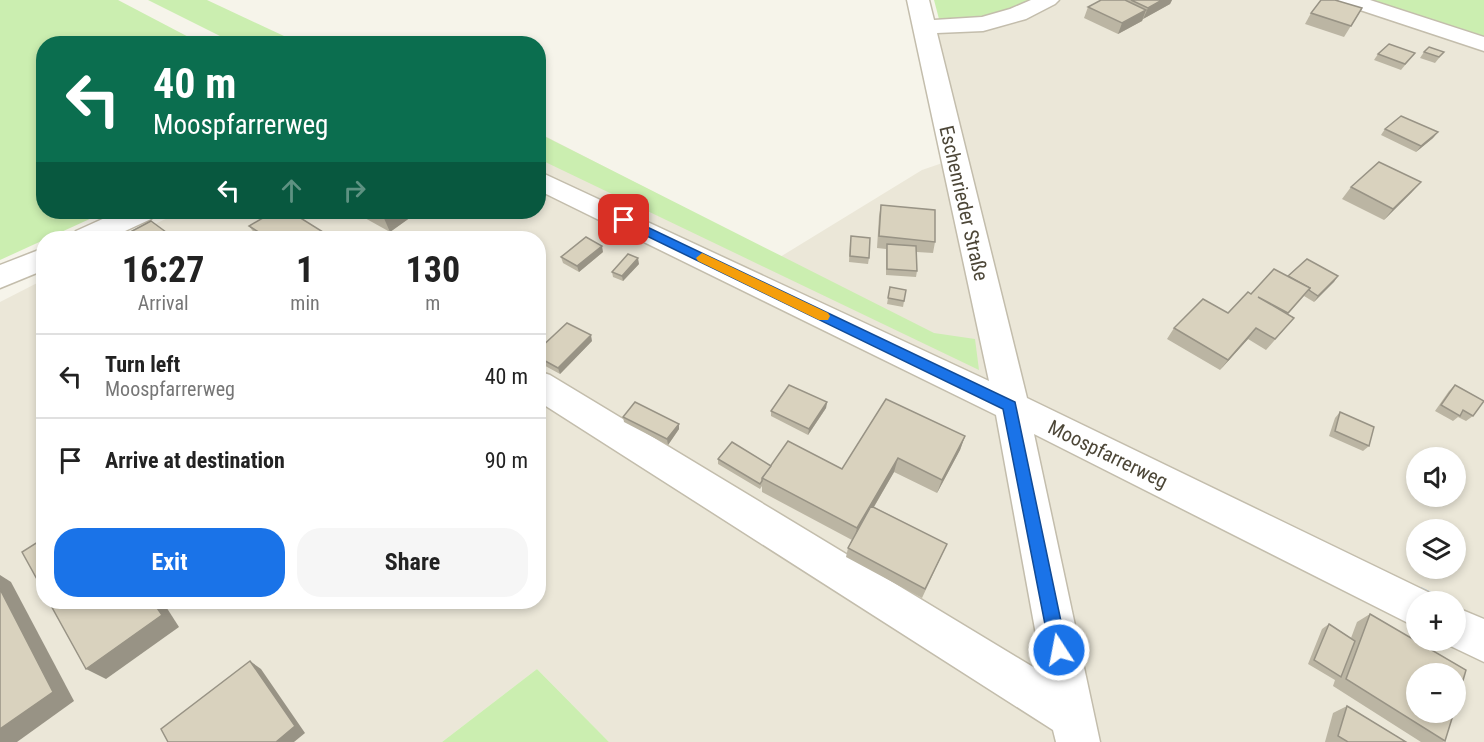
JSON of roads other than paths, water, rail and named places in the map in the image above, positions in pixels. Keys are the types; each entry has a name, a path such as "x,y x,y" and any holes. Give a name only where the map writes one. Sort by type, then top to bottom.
{"street":[{"path":"921,13 983,24 1018,14 1048,0"},
{"path":"1349,0 1484,44"},
{"name":"Eschenrieder Straße","path":"921,13 1003,365 1075,729"},
{"name":"Moospfarrerweg","path":"546,183 1010,406 1406,602"},
{"path":"101,231 126,219"},
{"path":"0,277 36,261"},
{"path":"546,389 1075,729"},
{"path":"1466,632 1484,641"}]}
